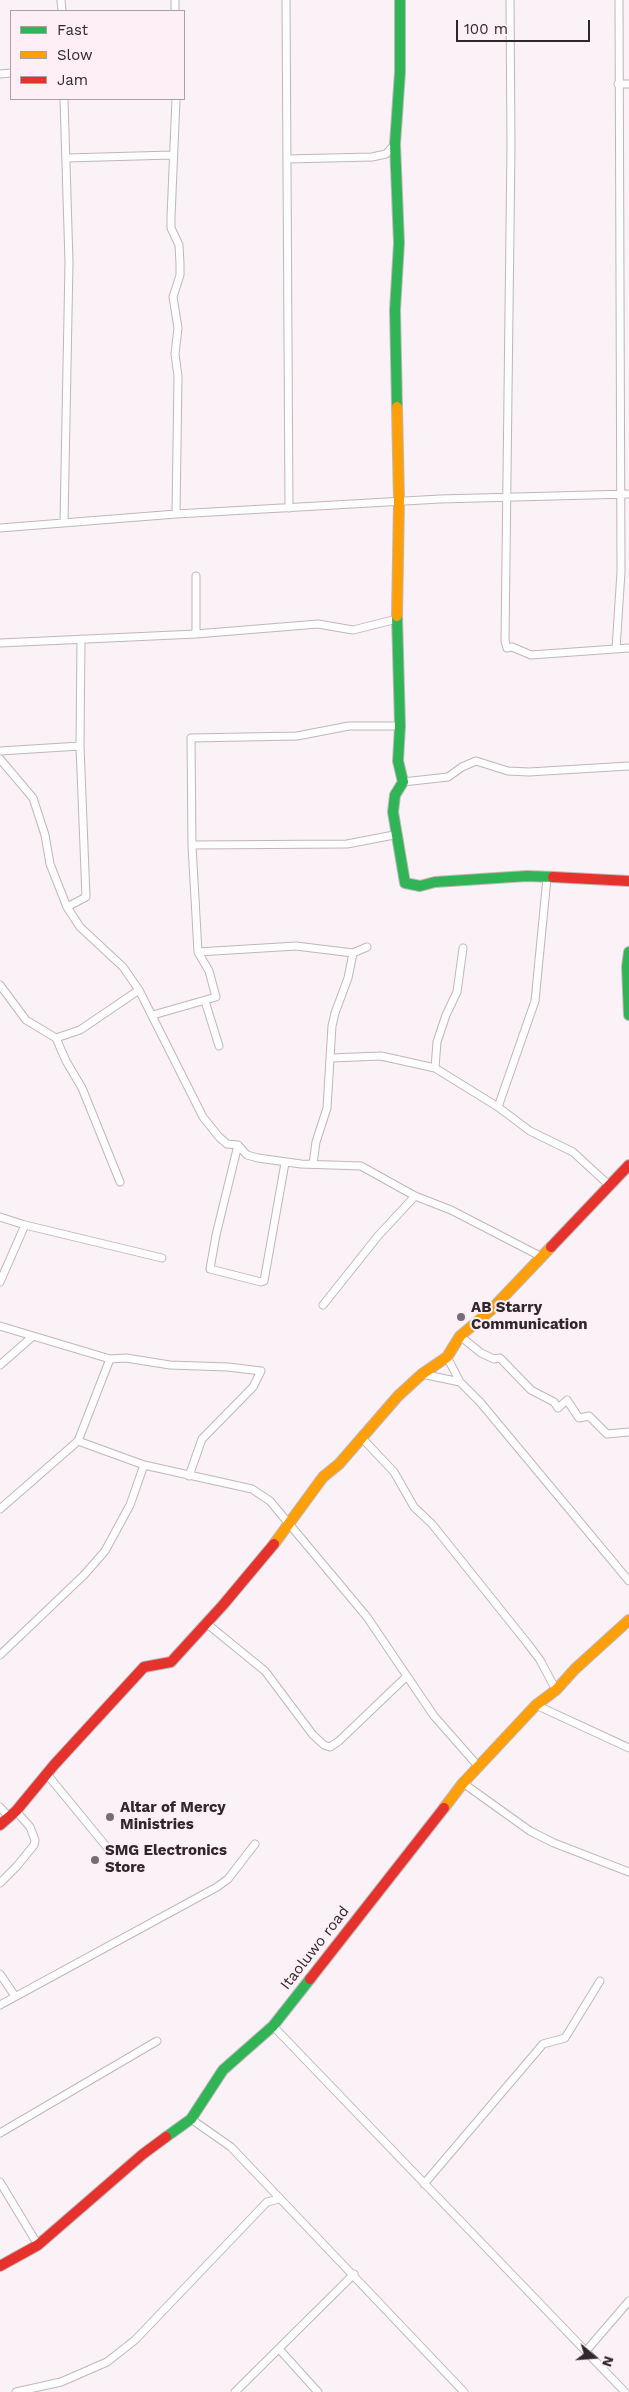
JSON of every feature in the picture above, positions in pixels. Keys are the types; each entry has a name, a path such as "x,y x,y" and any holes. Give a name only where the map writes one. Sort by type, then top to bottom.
{"street":[{"path":"286,0 285,114 287,160 289,508"},
{"path":"400,0 399,87 395,144 399,226 395,310 399,501 397,618 400,726 398,761 403,782 394,801 394,835 405,883 420,886 499,876 574,877 629,881"},
{"path":"510,0 512,146 504,630 507,648 512,647 524,653 541,655 629,648"},
{"path":"616,649 621,572 618,84 620,61 618,0"},
{"path":"618,84 629,84"},
{"path":"64,100 69,262 64,523"},
{"path":"176,100 172,155 172,228 179,245 180,264 180,275 173,297 178,328 175,354 178,376 176,514"},
{"path":"287,160 372,157 386,154 395,144"},
{"path":"67,158 172,155"},
{"path":"0,528 176,514 399,501 629,494"},
{"path":"196,576 196,634"},
{"path":"0,643 196,634 318,624 353,630 397,618"},
{"path":"67,907 86,897 80,746 81,639"},
{"path":"153,1014 216,997 209,971 198,952 192,845 191,738 297,736 349,726 400,726"},
{"path":"0,751 80,746"},
{"path":"0,759 33,798 46,835 50,864 67,907 80,927 123,968 138,990 153,1014 210,1128 227,1144 238,1145 247,1154 285,1163 361,1166 415,1196 451,1210 540,1256"},
{"path":"403,782 448,777 462,767 476,761 508,771 529,772 629,766"},
{"path":"192,845 347,844 394,835"},
{"path":"498,1107 535,1001 547,878"},
{"path":"198,952 296,946 353,953 367,947"},
{"path":"435,1068 437,1042 446,1015 457,992 463,948"},
{"path":"629,952 626,968 629,1015"},
{"path":"313,1164 316,1142 327,1108 334,1020 348,978 353,953"},
{"path":"0,985 26,1020 56,1038 82,1088 120,1182"},
{"path":"56,1038 80,1030 138,990"},
{"path":"205,1001 219,1046"},
{"path":"331,1058 381,1056 435,1068 498,1107 530,1130 573,1152 610,1186"},
{"path":"238,1145 216,1235 210,1269 261,1282 264,1281 285,1163"},
{"path":"0,1825 144,1667 171,1662 290,1524 323,1477 362,1438 398,1396 422,1374 447,1357 460,1336 490,1311 540,1256 561,1238 629,1165"},
{"path":"323,1305 378,1236 415,1196"},
{"path":"0,1216 25,1225 162,1258"},
{"path":"0,1282 25,1225"},
{"path":"0,1326 110,1359 126,1358 170,1365 228,1367 261,1371 253,1387 202,1438 189,1476"},
{"path":"460,1336 481,1353 494,1359 500,1358 531,1390 554,1402 558,1408 567,1400 579,1418 589,1416 608,1434 629,1432"},
{"path":"0,1365 32,1337"},
{"path":"447,1357 460,1382 480,1402 629,1581"},
{"path":"0,1509 78,1442 110,1359"},
{"path":"422,1374 460,1382"},
{"path":"362,1438 394,1472 414,1507 432,1524 528,1644 540,1660 556,1690"},
{"path":"78,1442 144,1465 252,1488 270,1501 367,1617 434,1716 478,1766"},
{"path":"0,1655 84,1575 105,1551 130,1505 144,1465"},
{"name":"Itaoluwo road","path":"0,2266 38,2245 143,2154 191,2119 223,2070 273,2026 463,1783 536,1705 556,1690 575,1669 629,1620"},
{"path":"206,1623 265,1671 313,1735 324,1745 330,1747 339,1741 407,1676"},
{"path":"536,1705 629,1748"},
{"path":"46,1773 110,1851"},
{"path":"463,1783 530,1831 554,1843 629,1872"},
{"path":"0,1807 12,1813 33,1833 34,1846 0,1883"},
{"path":"0,2005 218,1887 228,1879 255,1844"},
{"path":"0,1974 15,1996"},
{"path":"424,2184 543,2044 565,2038 600,1981"},
{"path":"273,2026 625,2392"},
{"path":"0,2133 158,2041"},
{"path":"191,2119 231,2147 279,2199 354,2274 464,2392"},
{"path":"0,2182 38,2245"},
{"path":"16,2392 62,2382 107,2362 135,2340 266,2202 279,2199"},
{"path":"235,2392 280,2350 354,2274"},
{"path":"586,2351 629,2301"},
{"path":"280,2350 318,2392"}],"traffic: fast":[{"path":"397,407 395,310 399,243 395,144 400,72 400,0"},
{"path":"397,616 400,726 398,761 403,782 395,795 393,812 405,883 420,886 435,882 527,876 553,877"},
{"path":"629,952 627,967 629,1015"},
{"path":"166,2137 191,2119 223,2070 273,2026 310,1979"}],"traffic: slow":[{"path":"397,407 399,501 397,616"},
{"path":"274,1544 323,1477 339,1464 398,1396 422,1374 447,1357 460,1336 490,1311 551,1247"},
{"path":"444,1808 463,1783 536,1705 556,1690 575,1669 629,1620"}],"traffic: jam":[{"path":"553,877 629,881"},
{"path":"551,1247 629,1165"},
{"path":"0,1825 16,1811 54,1765 144,1667 171,1662 223,1605 274,1544"},
{"path":"310,1979 444,1808"},
{"path":"0,2266 38,2245 143,2154 166,2137"}],"place":[{"name":"AB Starry Communication","path":"461,1317"},
{"name":"Altar of Mercy Ministries","path":"110,1817"},
{"name":"SMG Electronics Store","path":"95,1860"}]}
